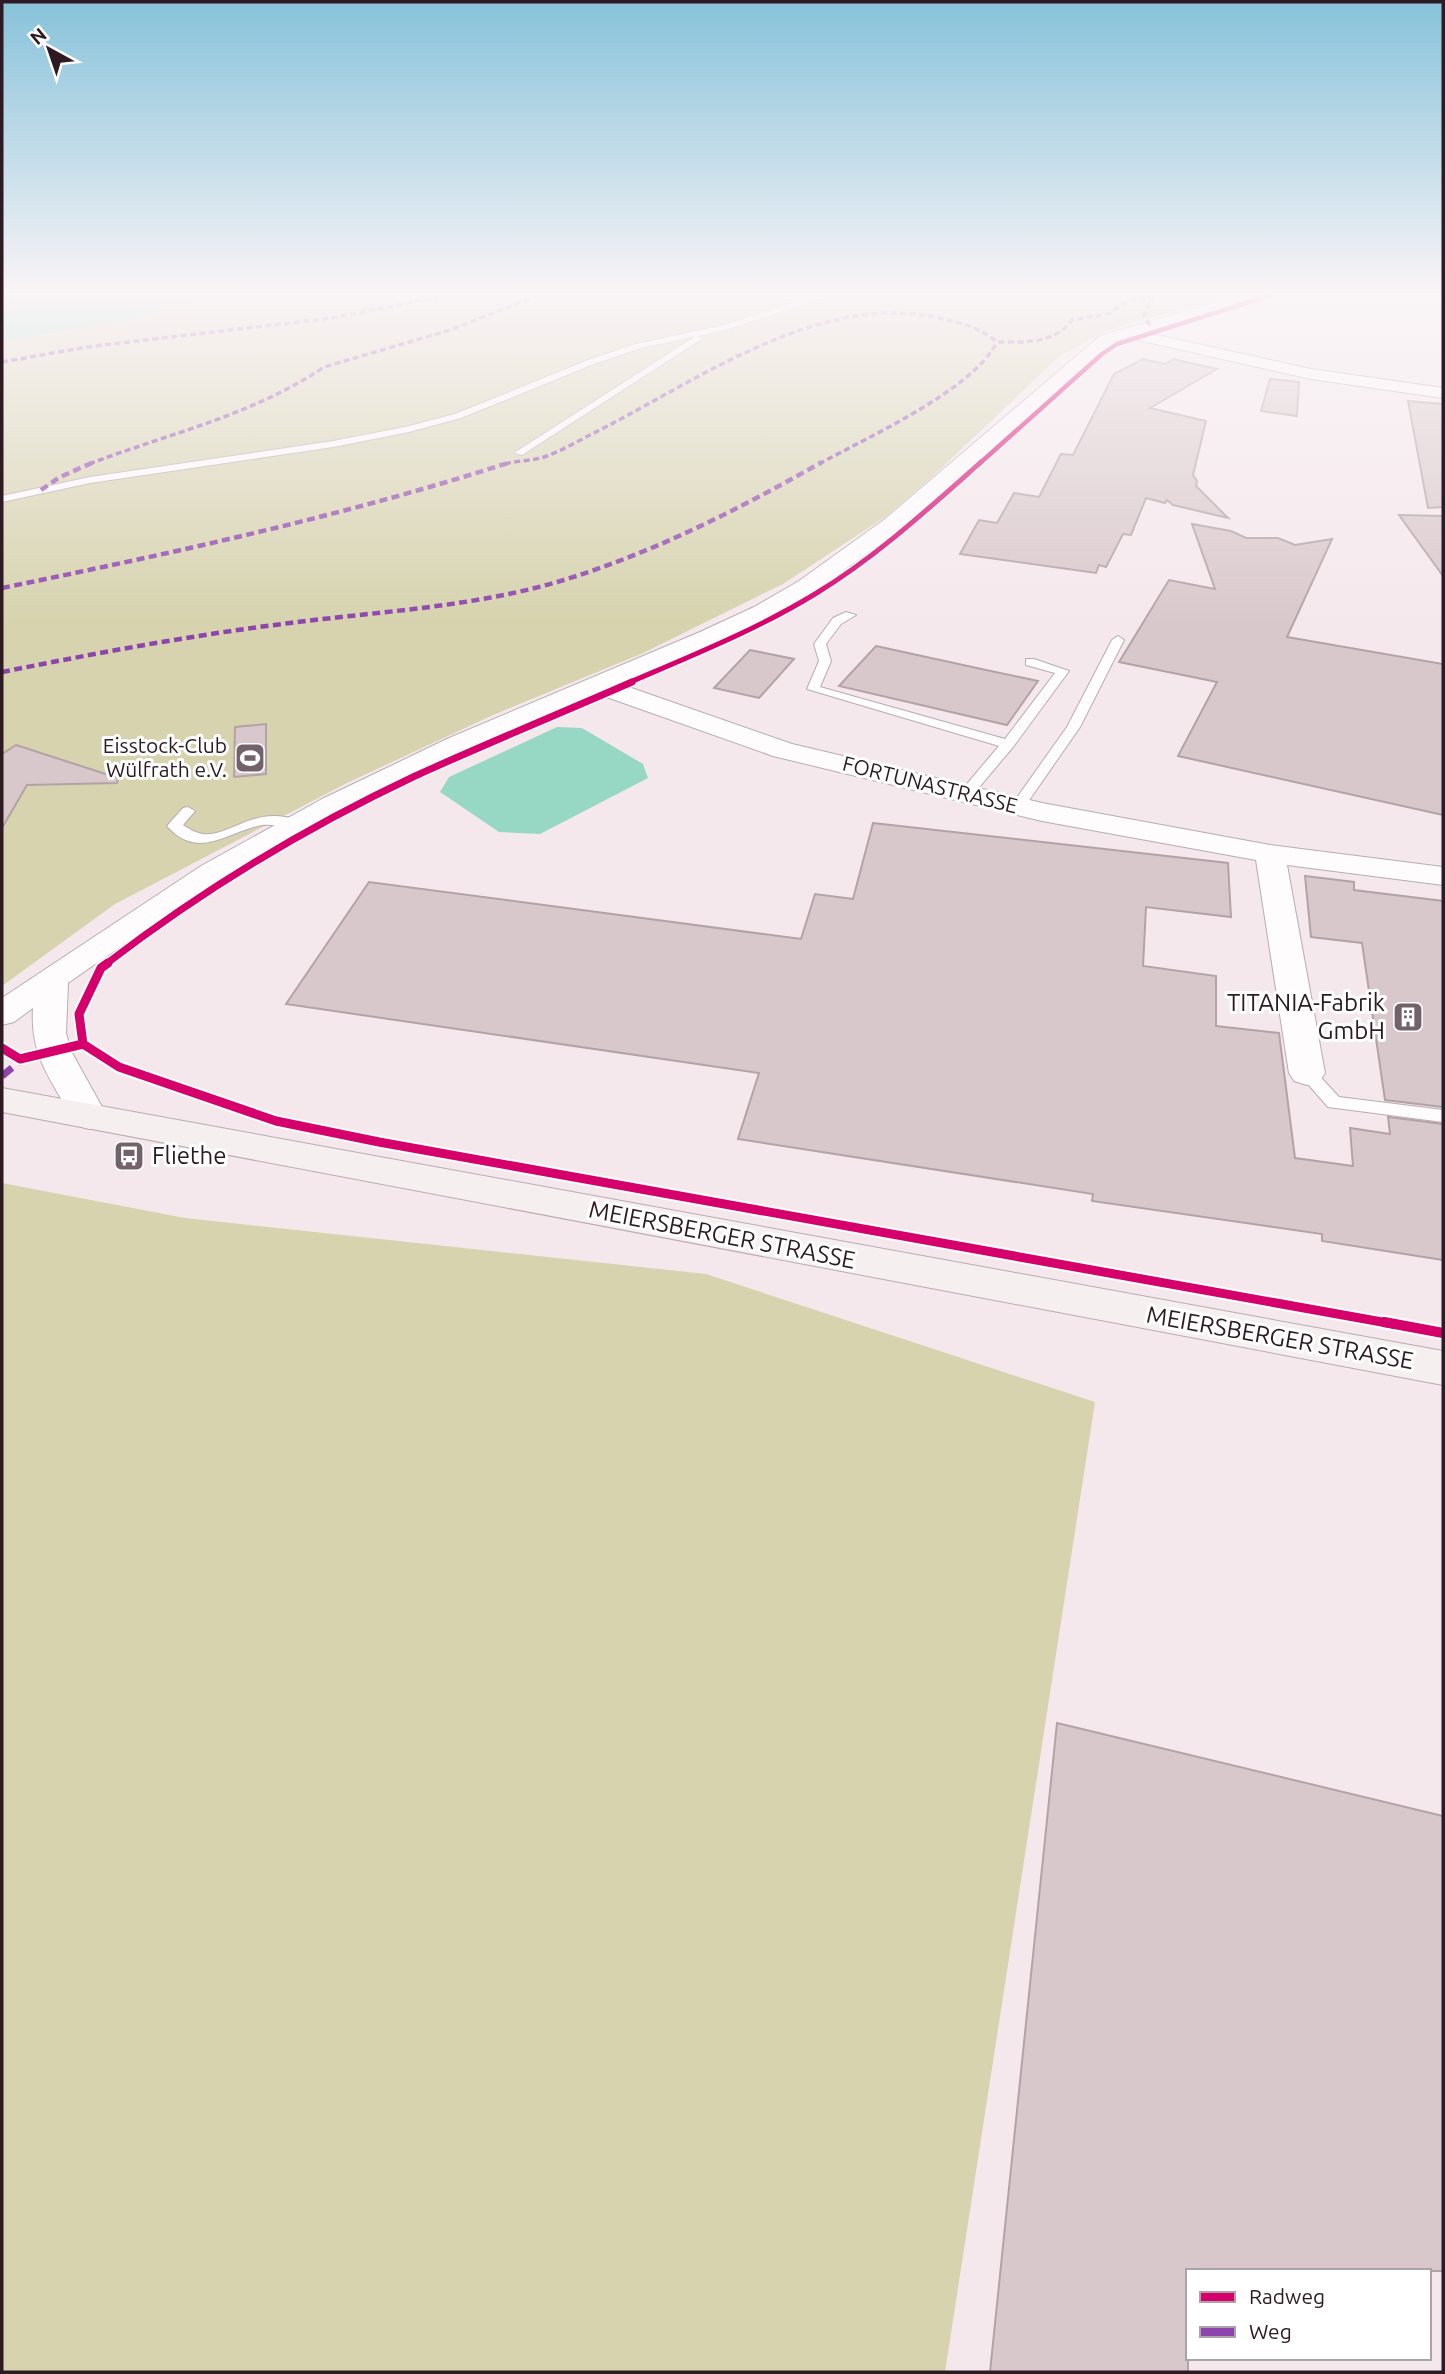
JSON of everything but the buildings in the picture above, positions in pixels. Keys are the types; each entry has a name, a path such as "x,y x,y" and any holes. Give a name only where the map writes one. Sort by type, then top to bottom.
{"main road":[{"name":"MEIERSBERGER STRASSE","path":"2,1100 1443,1368"}],"street":[{"path":"2,1014 212,872 298,824 396,773 751,617 807,586 893,524 1034,403"},
{"name":"FORTUNASTRASSE","path":"598,685 783,750 1018,806 1270,853 1443,876"},
{"path":"1270,853 1307,1073"},
{"path":"52,980 49,1033 53,1051 89,1116"}],"lane":[{"path":"2,499 90,480 333,444 406,430 458,416 491,403"},
{"path":"519,453 598,403"},
{"path":"850,615 837,621 820,644 825,662 813,689 1008,744"},
{"path":"1018,806 1037,783 1104,675 1118,640"},
{"path":"967,794 1063,671 1030,662"},
{"path":"188,811 174,826 186,835 212,839 265,820 298,824"},
{"path":"1307,1073 1334,1103 1443,1116"}],"shaded area":[{"path":"2,403 1010,403 885,517 783,584 641,654 493,715 347,783 115,904 2,986"},
{"path":"557,727 582,728 643,764 648,778 540,834 499,832 440,792 449,777"},
{"path":"2,1183 185,1218 706,1274 1095,1402 945,2372 2,2372"}],"marked path":[{"path":"41,490 60,477 92,463 224,419 257,403"},
{"path":"2,588 184,551 424,490 515,461 545,457 652,403"},
{"path":"2,672 216,633 460,603 565,579 660,545 706,524 928,403"},
{"path":"2,1076 24,1058"}],"cycle path":[{"path":"83,1044 79,1014 101,968 157,925 268,855 412,778 734,637 814,595 862,563 911,524 1049,403"},
{"path":"2,1048 20,1059 83,1044 119,1067 276,1121 379,1142 1443,1333"}],"place":[{"name":"Eisstock-Club Wülfrath e.V.","path":"250,758"},
{"name":"TITANIA-Fabrik GmbH","path":"1408,1017"},
{"name":"Fliethe","path":"129,1156"}]}
